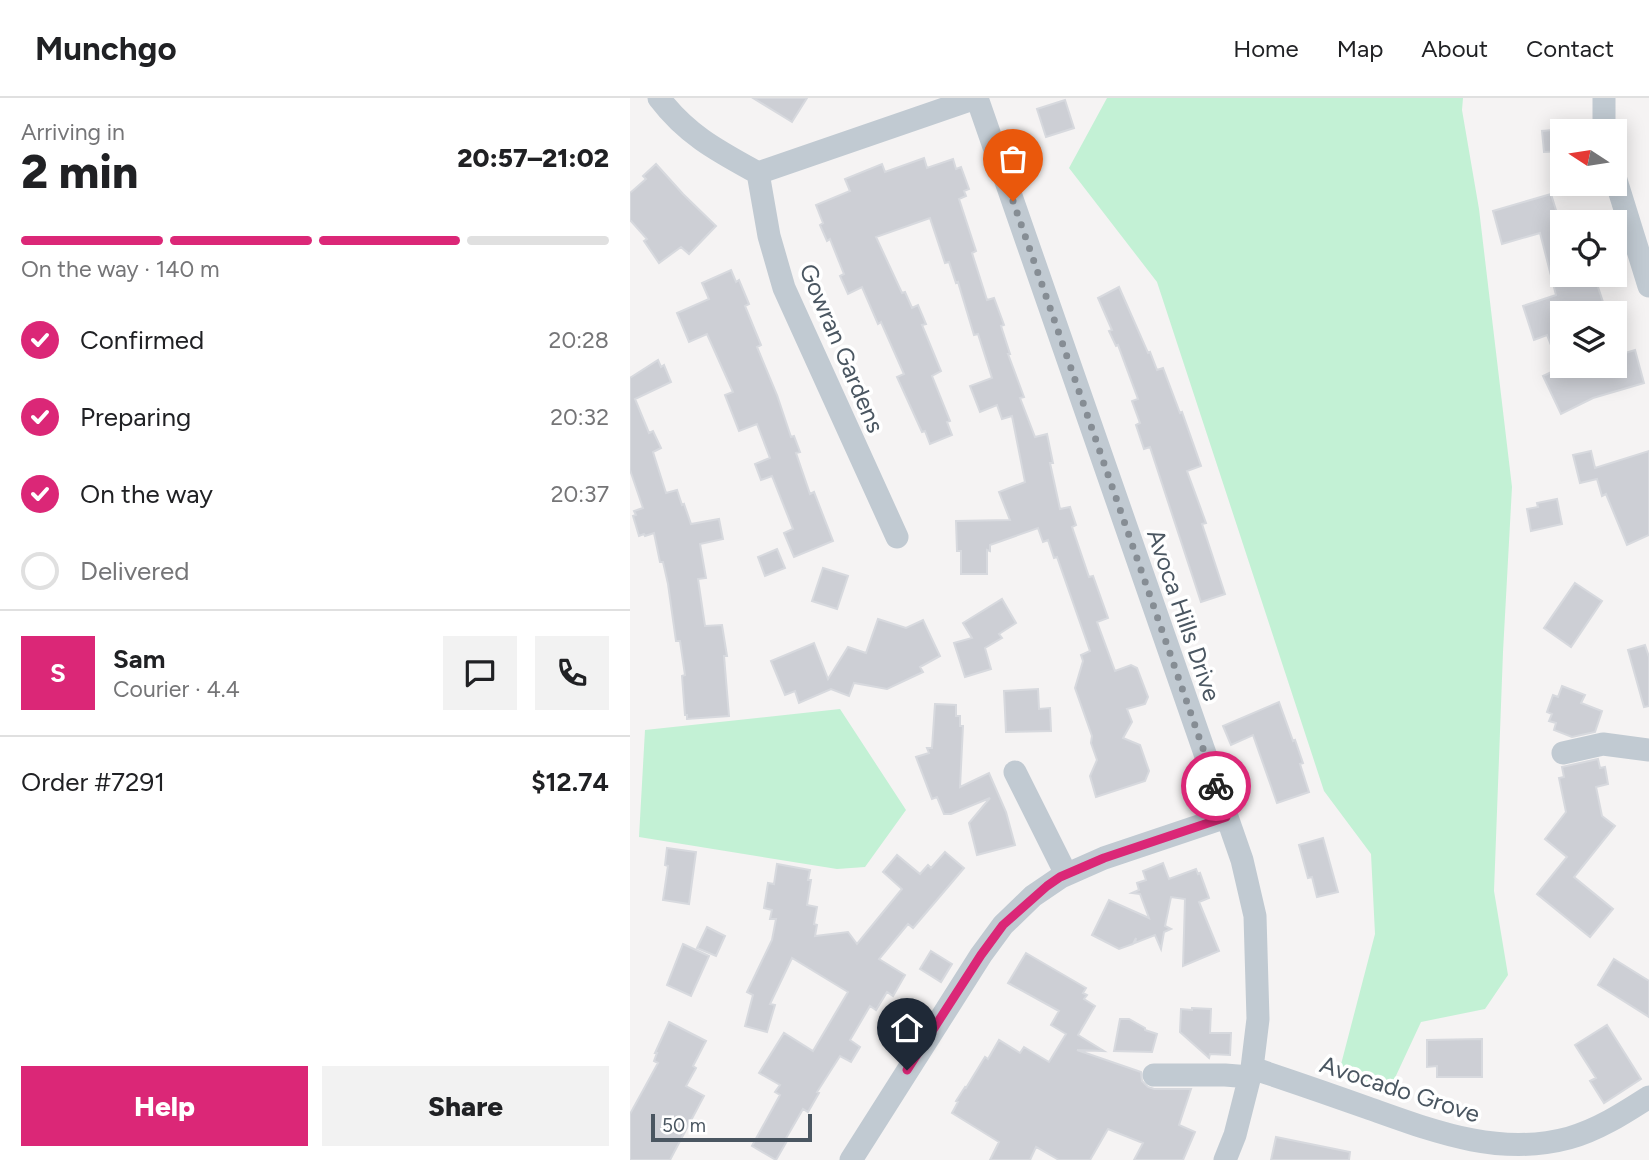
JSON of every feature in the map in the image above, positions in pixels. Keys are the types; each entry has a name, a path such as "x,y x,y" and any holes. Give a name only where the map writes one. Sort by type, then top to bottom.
{"street":[{"path":"659,98 671,114 696,137 758,173 977,98"},
{"name":"Avoca Hills Drive","path":"977,98 1242,860 1255,916 1258,1019 1251,1072 1225,1160"},
{"path":"1604,98 1604,119"},
{"name":"Gowran Gardens","path":"758,173 769,236 784,288 897,537"},
{"path":"1621,196 1649,286"},
{"path":"1563,753 1603,744 1649,750"},
{"path":"1015,772 1066,874"},
{"path":"851,1160 981,955 1003,925 1034,896 1066,874 1104,858 1226,817"},
{"name":"Avocado Grove","path":"1154,1075 1224,1075 1251,1072 1416,1125 1484,1143 1546,1143 1569,1139 1622,1115 1649,1097"}],"green space":[{"path":"1107,98 1463,98 1462,110 1479,209 1512,487 1494,891 1508,975 1485,1009 1421,1022 1387,1095 1339,1072 1375,934 1371,854 1324,791 1157,282 1069,168"},
{"path":"840,709 906,810 865,867 837,869 639,837 645,730"}],"building":[{"path":"753,98 807,98 792,122"},
{"path":"1065,100 1074,128 1046,137 1037,109"},
{"path":"1550,130 1550,152 1544,152 1542,131"},
{"path":"924,158 927,168 953,159 956,169 961,167 969,189 964,191 966,196 959,199 976,251 972,253 987,300 994,298 1004,325 1001,326 1008,354 1024,397 1020,398 1035,437 1047,434 1060,509 1070,507 1076,525 1072,527 1089,577 1093,576 1108,618 1097,622 1115,671 1131,665 1137,668 1148,697 1145,704 1127,709 1132,722 1123,738 1140,745 1149,771 1145,781 1096,797 1090,776 1097,760 1091,743 1092,736 1075,688 1083,661 1081,655 1090,651 1057,557 1054,558 1048,540 1043,542 1038,528 990,545 990,551 987,550 987,574 961,574 961,551 957,551 956,521 1010,520 999,492 1025,482 1012,416 1002,419 997,405 980,412 970,386 992,378 978,334 974,335 958,282 956,283 949,262 945,263 930,218 876,237 902,293 905,292 912,308 918,305 926,324 922,325 941,371 932,376 950,421 947,422 952,435 930,444 897,377 904,374 881,322 878,324 862,287 848,294 840,276 844,274 830,239 827,241 820,225 823,223 816,205 850,191 845,179 882,164 885,172"},
{"path":"656,164 716,226 689,254 681,247 659,263 644,241 647,239 630,220 630,193 646,179 643,176"},
{"path":"1552,196 1556,210 1550,210 1550,272 1540,233 1502,244 1493,211"},
{"path":"731,270 736,282 739,280 749,304 745,306 761,345 757,347 791,437 794,436 800,452 796,453 810,494 814,492 833,541 794,557 784,533 793,529 772,476 761,480 755,464 770,458 757,424 739,431 725,395 733,392 707,334 689,342 677,313 709,299 702,283"},
{"path":"1119,287 1157,370 1163,368 1201,466 1187,471 1206,523 1202,524 1225,594 1201,602 1150,447 1144,449 1136,425 1140,423 1132,401 1138,399 1098,298"},
{"path":"1554,287 1598,287 1603,301 1550,301 1550,343 1547,335 1534,340 1523,306 1556,295"},
{"path":"1635,350 1644,383 1593,398 1561,414 1543,376 1550,373 1550,378 1627,378 1627,352"},
{"path":"658,360 661,367 664,365 671,382 635,399 649,433 653,431 661,448 653,452 666,493 677,490 691,524 719,519 723,539 700,544 706,578 698,579 705,626 722,625 727,656 724,656 729,716 687,719 685,715 682,676 685,675 680,641 676,641 663,562 660,562 654,533 639,536 633,516 636,515 634,511 643,508 630,470 630,378"},
{"path":"1591,451 1595,468 1649,451 1649,535 1627,545 1606,494 1602,496 1597,479 1580,483 1573,455"},
{"path":"1557,499 1562,524 1531,531 1527,509 1538,507 1537,503"},
{"path":"777,549 785,568 765,576 758,557"},
{"path":"823,568 848,576 837,609 812,601"},
{"path":"1575,583 1602,601 1571,647 1544,628"},
{"path":"1002,599 1016,623 999,634 1002,638 985,648 991,669 965,677 954,643 972,638 963,623"},
{"path":"878,619 906,628 923,620 940,656 920,667 923,672 887,689 854,683 849,696 831,689 799,703 795,691 785,695 771,661 814,643 828,679 848,647 866,653"},
{"path":"1645,645 1649,657 1649,706 1644,707 1628,650"},
{"path":"1562,686 1585,695 1581,703 1602,711 1595,732 1572,737 1554,730 1556,723 1549,721 1552,714 1547,712 1553,695 1558,697"},
{"path":"1038,689 1039,709 1050,708 1051,731 1006,732 1004,691"},
{"path":"1279,702 1303,763 1300,764 1309,792 1277,803 1253,735 1231,745 1223,726"},
{"path":"935,704 956,705 956,716 960,716 960,726 963,726 960,787 989,773 1006,812 1015,845 977,855 969,823 990,798 951,814 944,814 937,797 932,799 916,757 929,753 927,748 932,748"},
{"path":"1598,759 1600,768 1605,767 1608,784 1596,787 1602,816 1615,826 1574,877 1613,909 1590,937 1537,894 1567,857 1545,839 1566,812 1559,778 1564,777 1562,767"},
{"path":"1323,838 1338,892 1317,897 1312,877 1308,878 1299,845"},
{"path":"667,848 696,852 689,904 663,900 668,866 665,865"},
{"path":"945,852 964,868 913,928 908,924 879,959 905,975 893,996 887,992 876,1010 870,1006 850,1040 860,1047 851,1062 840,1056 817,1092 819,1093 808,1112 803,1109 776,1160 752,1146 780,1095 775,1092 780,1085 759,1073 784,1033 813,1051 848,992 792,958 770,1004 775,1005 767,1032 745,1026 753,995 747,992 772,940 776,919 770,919 772,910 764,908 768,883 774,884 777,864 810,870 807,905 817,907 815,936 848,932 857,944 902,889 883,872 897,855 920,874 928,865 931,868"},
{"path":"1163,863 1169,879 1196,869 1209,898 1199,902 1219,951 1183,966 1185,899 1171,897 1165,926 1171,929 1164,932 1161,949 1155,935 1135,943 1136,938 1133,944 1119,949 1092,935 1109,900 1149,918 1140,894 1132,893 1139,890 1137,883 1146,880 1143,871"},
{"path":"707,927 725,936 716,956 697,948"},
{"path":"683,944 709,956 691,996 667,985"},
{"path":"931,951 952,964 941,982 920,969"},
{"path":"1026,953 1086,988 1083,993 1087,995 1084,999 1095,1006 1078,1035 1104,1051 1077,1050 1141,1072 1142,1081 1148,1087 1191,1089 1179,1125 1195,1132 1183,1160 1134,1160 1143,1143 1108,1129 1090,1160 1059,1160 1036,1147 1030,1160 990,1160 999,1142 952,1113 965,1087 985,1057 988,1059 999,1040 1020,1053 1024,1047 1049,1062 1066,1034 1051,1025 1059,1011 1008,983"},
{"path":"1614,959 1649,981 1649,1017 1598,985"},
{"path":"1181,1009 1211,1009 1210,1033 1231,1033 1230,1055 1210,1054 1209,1058 1180,1032"},
{"path":"1120,1019 1129,1019 1145,1030 1157,1034 1152,1052 1114,1051"},
{"path":"669,1022 706,1041 686,1086 704,1096 670,1160 630,1160 630,1114 658,1063 654,1061 655,1053"},
{"path":"1607,1025 1641,1079 1604,1103 1590,1081 1596,1078 1575,1045"},
{"path":"1482,1039 1482,1077 1437,1077 1437,1066 1427,1067 1427,1040"},
{"path":"1276,1137 1350,1152 1349,1160 1271,1160"}],"way so far":[{"path":"1013,201 1216,786"}],"route":[{"path":"907,1070 981,955 1003,925 1034,896 1060,877 1104,858 1226,817 1216,786"}]}
